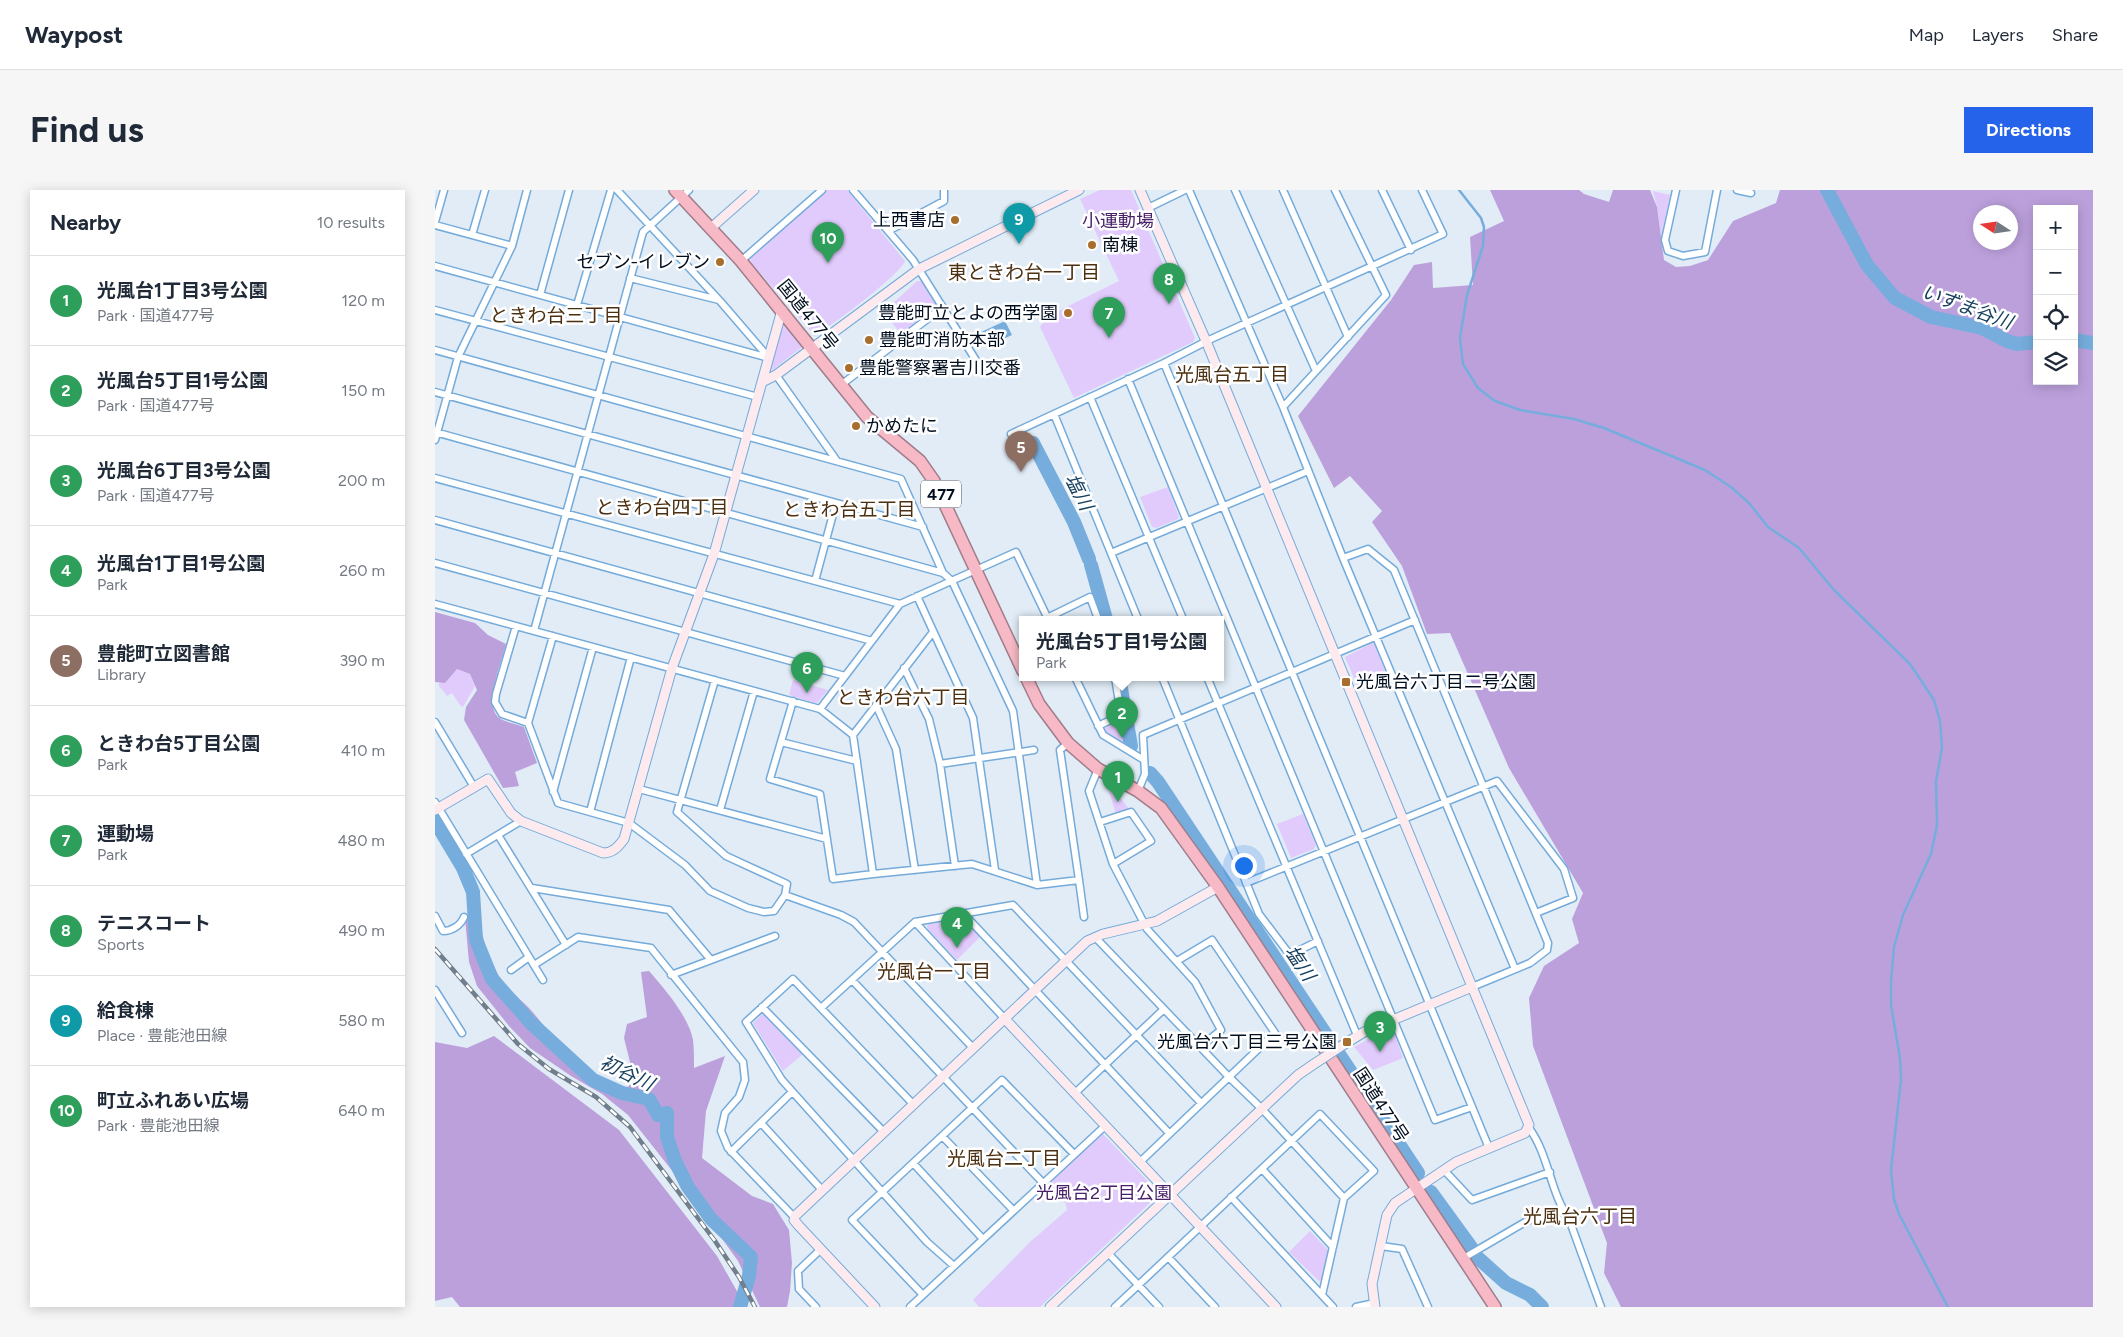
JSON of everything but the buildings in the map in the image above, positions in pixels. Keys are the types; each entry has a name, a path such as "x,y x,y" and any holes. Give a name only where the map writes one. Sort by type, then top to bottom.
{"highway":[{"name":"国道477号","path":"682,192 782,310 867,417 920,461 934,481 1019,663"},
{"name":"国道477号","path":"1028,681 1039,704 1067,743 1098,769 1139,792 1161,808 1218,887 1495,1307"}],"street":[{"path":"444,190 435,224 512,246"},
{"path":"472,235 485,190"},
{"path":"435,440 458,356 512,246 527,190"},
{"path":"540,295 569,190"},
{"path":"577,305 611,190"},
{"path":"617,190 720,300 769,358"},
{"path":"711,228 754,190"},
{"path":"741,261 822,190"},
{"path":"853,190 919,269 982,370"},
{"path":"889,232 944,201 944,190"},
{"path":"762,382 776,376 919,269 1079,190"},
{"path":"1140,190 1206,341 1528,1120 1529,1128 1550,1172 1564,1211 1569,1218 1601,1307"},
{"path":"1148,208 1187,190 1283,407 1343,558 1515,969"},
{"path":"1235,190 1316,371"},
{"path":"1283,190 1348,336"},
{"path":"1283,407 1386,295 1335,190"},
{"path":"1382,190 1411,250"},
{"path":"1011,434 1164,363 1206,341 1443,234 1422,190"},
{"path":"1676,190 1665,240 1668,251 1683,256 1705,252 1717,190"},
{"path":"1737,190 1751,194"},
{"path":"534,631 643,232 682,192"},
{"path":"435,266 769,358"},
{"path":"630,278 720,300"},
{"path":"841,386 943,307"},
{"path":"435,310 758,397"},
{"path":"543,980 467,854 436,807 488,779 511,813 521,821 600,852 606,853 618,847 624,839 672,668 714,554 782,310"},
{"path":"435,350 901,478 943,573 952,581 1013,711 1037,885"},
{"path":"1164,363 1489,1148"},
{"path":"776,376 837,461"},
{"path":"1128,379 1435,1120 1473,1107"},
{"path":"435,392 923,527"},
{"path":"1089,397 1182,616"},
{"path":"1054,414 1137,616"},
{"path":"436,432 943,573"},
{"path":"1111,553 1308,470"},
{"path":"435,478 900,604"},
{"path":"815,581 836,503"},
{"path":"435,520 872,641"},
{"path":"1050,1307 1298,1075 1357,1036 1393,1019 1530,963 1547,950 1548,943 1536,913 1394,570 1368,549 1343,558"},
{"path":"820,709 900,604 1016,552 1047,616"},
{"path":"435,563 845,676"},
{"path":"917,596 973,718 995,870"},
{"path":"1054,616 1089,597 1097,616"},
{"path":"435,604 820,709 853,735 873,874"},
{"path":"1139,792 1145,774 1143,735 1415,620"},
{"path":"516,626 495,702 502,714 528,723"},
{"path":"853,735 933,632"},
{"path":"553,636 528,723 558,803 629,823 685,864 710,892 748,908 764,912 774,911 785,895 787,884 725,856 677,812 715,680"},
{"path":"553,792 593,647"},
{"path":"590,812 631,657"},
{"path":"904,668 929,719 940,764 955,866"},
{"path":"1077,681 1103,735 1144,760"},
{"path":"1099,726 1121,715 1116,681"},
{"path":"1164,681 1259,914 1290,954 1318,941"},
{"path":"1209,681 1357,1036"},
{"path":"719,810 754,691"},
{"path":"793,701 771,779 820,794 833,879 972,864 1037,885 1079,880"},
{"path":"876,705 896,749 915,870"},
{"path":"435,722 474,787"},
{"path":"781,742 857,760"},
{"path":"1067,743 1060,750 1083,917"},
{"path":"940,764 1034,750"},
{"path":"1098,769 1089,791 1113,864 1145,924 1195,982 1221,1030 1200,1047"},
{"path":"1246,883 1497,780 1564,869 1573,898 1536,913"},
{"path":"639,789 827,839"},
{"path":"1100,822 1131,812 1151,841 1113,864"},
{"path":"467,854 521,821"},
{"path":"498,835 566,945"},
{"path":"794,1217 1087,940 1166,917 1218,887"},
{"path":"532,888 669,910 711,960"},
{"path":"785,895 841,915 854,922 973,1048"},
{"path":"821,1008 915,922 1013,905 1201,1103"},
{"path":"964,914 1169,1134"},
{"path":"435,916 443,931 462,923 464,917"},
{"path":"915,922 1074,1094 1276,1307"},
{"path":"671,975 775,936"},
{"path":"534,965 578,937 651,948 743,1062 745,1080 739,1097 725,1113 721,1131 727,1148 794,1217 795,1221 875,1307"},
{"path":"1095,937 1262,1109 1344,1198"},
{"path":"1139,1162 1275,1033 1212,940 1177,961"},
{"path":"511,970 529,957"},
{"path":"913,1104 793,979 746,1022 781,1080 927,1242 954,1266"},
{"path":"852,980 1043,1182"},
{"path":"435,990 462,1033"},
{"path":"762,1007 883,1132"},
{"path":"1074,1094 1164,1009"},
{"path":"923,1295 852,1220 913,1163 1002,1080 1074,1154"},
{"path":"731,1152 793,1092"},
{"path":"1115,1307 1320,1114 1374,1171 1344,1198 1322,1295"},
{"path":"761,1123 822,1190"},
{"path":"910,1307 982,1238 1105,1126"},
{"path":"1356,1307 1375,1305 1372,1284 1391,1208 1395,1203 1456,1162 1525,1133 1529,1128"},
{"path":"942,1136 1013,1210"},
{"path":"913,1163 982,1238"},
{"path":"1262,1169 1333,1247"},
{"path":"1444,1170 1472,1200 1550,1172"},
{"path":"1231,1197 1333,1307"},
{"path":"1463,1259 1527,1221 1564,1211"},
{"path":"1381,1246 1402,1248 1428,1307"},
{"path":"816,1307 799,1289 798,1271 821,1249"},
{"path":"1108,1253 1159,1307"},
{"path":"1168,1257 1215,1307"}],"green space":[{"path":"827,190 847,190 905,261 878,289 815,336 753,265 750,259"},
{"name":"小運動場","path":"1100,190 1131,190 1195,338 1193,342 1074,398 1040,327 1048,316 1119,281 1080,199"},
{"path":"1653,191 1670,195 1661,237 1657,207"},
{"path":"917,281 922,281 936,305 935,310 902,335 881,309 892,304"},
{"path":"783,323 801,345 801,348 771,371 768,367"},
{"path":"1168,487 1179,517 1156,528 1152,527 1140,497"},
{"path":"1372,643 1388,678 1359,690 1345,657"},
{"path":"457,669 470,674 475,686 463,707 452,693 447,696 439,686 439,683 444,682"},
{"path":"793,680 828,690 815,703 789,695"},
{"path":"1125,718 1130,745 1128,747 1105,731 1106,727"},
{"path":"1111,789 1120,793 1119,796 1129,809 1116,814 1109,792"},
{"path":"1303,814 1316,845 1314,849 1291,858 1277,824"},
{"path":"963,918 980,937 957,960 927,926 929,924"},
{"path":"765,1014 803,1054 783,1071 753,1023 761,1015"},
{"path":"1387,1029 1392,1029 1394,1032 1403,1058 1373,1070 1354,1047"},
{"name":"光風台2丁目公園","path":"1102,1133 1158,1192 1157,1196 1040,1307 979,1307 973,1300 1030,1242 1067,1210 1065,1202 1046,1183"},
{"path":"1310,1231 1328,1250 1323,1279 1319,1281 1289,1252"}],"shaded area":[{"path":"1490,190 1579,190 1584,194 1609,202 1613,190 1650,190 1657,207 1664,260 1676,267 1690,266 1708,260 1733,221 1776,203 1780,190 2093,190 2093,1307 1621,1307 1604,1273 1607,1243 1533,1046 1529,998 1544,966 1579,943 1572,919 1583,893 1509,768 1450,633 1427,634 1402,566 1372,522 1382,511 1350,476 1334,488 1298,416 1391,300 1414,265 1432,262 1433,288 1473,285 1470,237 1504,221"},
{"path":"435,612 475,623 488,635 506,644 493,692 494,711 501,719 524,727 537,763 515,772 519,786 503,788 464,720 466,707 477,690 470,674 457,669 445,683 435,682"},
{"path":"479,912 487,950 499,976 567,1053 589,1074 601,1082 613,1086 628,1087 634,1078 624,1038 627,1024 647,1017 641,972 649,971 675,1003 687,1022 693,1040 694,1068 725,1056 706,1111 702,1158 752,1196 773,1204 789,1230 792,1263 787,1307 760,1307 738,1261 685,1187 628,1115 602,1094 571,1076 530,1048 509,1026 477,986 469,962 465,918"},
{"path":"494,1036 619,1130 717,1256 746,1307 460,1307 452,1297 435,1301 435,1042 467,1048"}],"water":[{"path":"1005,321 1012,335 986,347 979,333"}],"waterway":[{"path":"1459,190 1481,218 1484,227 1483,246 1467,295 1460,338 1463,364 1478,388 1495,401 1520,410 1574,419 1604,428 1705,470 1731,487 1749,503 1768,527 1799,548 1834,590 1910,664 1934,700 1940,721 1942,748 1936,781 1937,825 1931,854 1903,915 1894,947 1891,1005 1900,1058 1901,1080 1891,1170 1894,1199 1899,1214 1948,1307"},
{"name":"いずま谷川","path":"1827,190 1867,265 1895,298 1931,317 1982,328 2017,344 2033,342"},
{"name":"いずま谷川","path":"2078,341 2093,343"},
{"name":"塩川","path":"1033,443 1074,522 1089,559"},
{"name":"塩川","path":"1091,565 1105,616"},
{"name":"塩川","path":"1120,681 1131,746"},
{"name":"塩川","path":"1150,773 1158,782 1418,1173"},
{"name":"初谷川","path":"435,821 463,868 473,892 476,940 492,979 531,1023 593,1080 622,1093 649,1099 658,1115 667,1113 667,1137 675,1161 688,1187 711,1219 751,1257 749,1276 740,1307"},
{"name":"塩川","path":"1431,1192 1471,1247"},
{"name":"塩川","path":"1478,1258 1506,1283 1530,1295 1542,1307"}],"railway":[{"path":"435,949 518,1044 549,1069 596,1097 630,1127 715,1241 739,1277 755,1307"}],"place":[{"name":"上西書店","path":"955,220"},
{"name":"給食棟","path":"1019,244"},
{"name":"南棟","path":"1092,245"},
{"name":"セブン-イレブン","path":"720,262"},
{"name":"町立ふれあい広場","path":"828,263"},
{"name":"テニスコート","path":"1169,304"},
{"name":"豊能町立とよの西学園","path":"1068,313"},
{"name":"運動場","path":"1109,338"},
{"name":"豊能町消防本部","path":"869,340"},
{"name":"豊能警察署吉川交番","path":"849,368"},
{"name":"かめたに","path":"856,426"},
{"name":"豊能町立図書館","path":"1021,472"},
{"name":"光風台六丁目二号公園","path":"1346,682"},
{"name":"ときわ台5丁目公園","path":"807,693"},
{"name":"光風台5丁目1号公園","path":"1122,738"},
{"name":"光風台1丁目3号公園","path":"1118,802"},
{"name":"光風台1丁目1号公園","path":"957,948"},
{"name":"光風台六丁目三号公園","path":"1347,1042"},
{"name":"光風台6丁目3号公園","path":"1380,1052"}],"district":[{"name":"東ときわ台一丁目","path":"1024,272"},
{"name":"ときわ台三丁目","path":"556,315"},
{"name":"光風台五丁目","path":"1232,374"},
{"name":"ときわ台四丁目","path":"662,507"},
{"name":"ときわ台五丁目","path":"849,509"},
{"name":"ときわ台六丁目","path":"903,697"},
{"name":"光風台一丁目","path":"934,971"},
{"name":"光風台二丁目","path":"1004,1158"},
{"name":"光風台六丁目","path":"1580,1216"}]}
